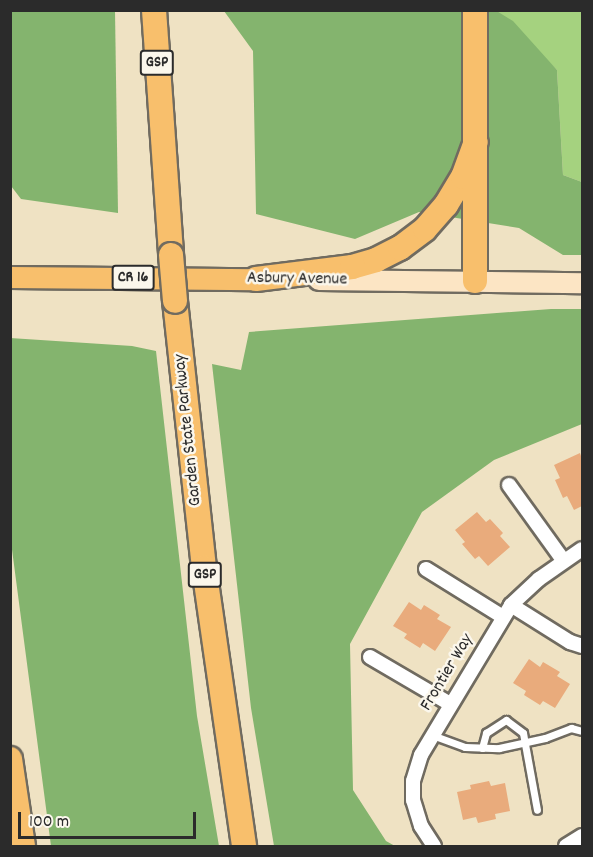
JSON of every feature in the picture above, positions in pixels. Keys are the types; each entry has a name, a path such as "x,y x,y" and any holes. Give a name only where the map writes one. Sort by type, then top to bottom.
{"highway":[{"name":"Garden State Parkway","path":"154,10 175,301 205,579 244,846"},
{"path":"160,116 171,10"},
{"path":"475,282 476,10"},
{"path":"256,279 352,267 376,260 400,248 425,229 446,205 463,177 476,142"},
{"path":"10,759 22,846"},
{"path":"10,821 22,846"}],"main road":[{"name":"Asbury Avenue","path":"10,277 582,283"}],"street":[{"path":"509,485 563,560"},
{"name":"Frontier Way","path":"434,846 421,826 412,792 421,755 507,611 563,560 581,554"},
{"path":"426,569 507,611 582,646"},
{"path":"370,657 450,704"}],"lane":[{"path":"482,748 486,733 506,720 523,733 537,810"},
{"path":"432,735 465,747 482,748 525,744 571,728 582,731"}],"green space":[{"path":"495,10 513,21 557,70 563,175 582,182 582,255 563,255 519,228 419,212 355,239 256,214 253,51 224,11"},
{"path":"10,11 115,11 118,213 21,199 11,186"},
{"path":"495,11 582,11 582,182 563,175 557,70"},
{"path":"551,309 582,309 582,424 494,460 422,512 350,644 353,790 386,841 395,846 274,846 251,708 212,364 241,370 249,332"},
{"path":"10,338 132,346 156,351 197,716 219,846 51,846 11,542"}],"building":[{"path":"580,453 582,506 574,510 567,496 563,498 555,480 560,478 554,465"},
{"path":"477,512 486,522 490,519 503,533 500,536 510,547 488,566 479,556 475,559 462,544 465,542 455,530"},
{"path":"409,602 421,610 424,605 440,615 437,619 451,627 435,651 423,643 420,648 404,638 407,634 393,626"},
{"path":"529,659 540,667 543,662 560,672 557,676 570,684 555,708 543,701 540,705 524,695 526,691 513,683"},
{"path":"489,781 491,786 505,783 510,811 495,814 496,819 478,823 476,817 463,820 457,792 471,789 470,785"}]}
